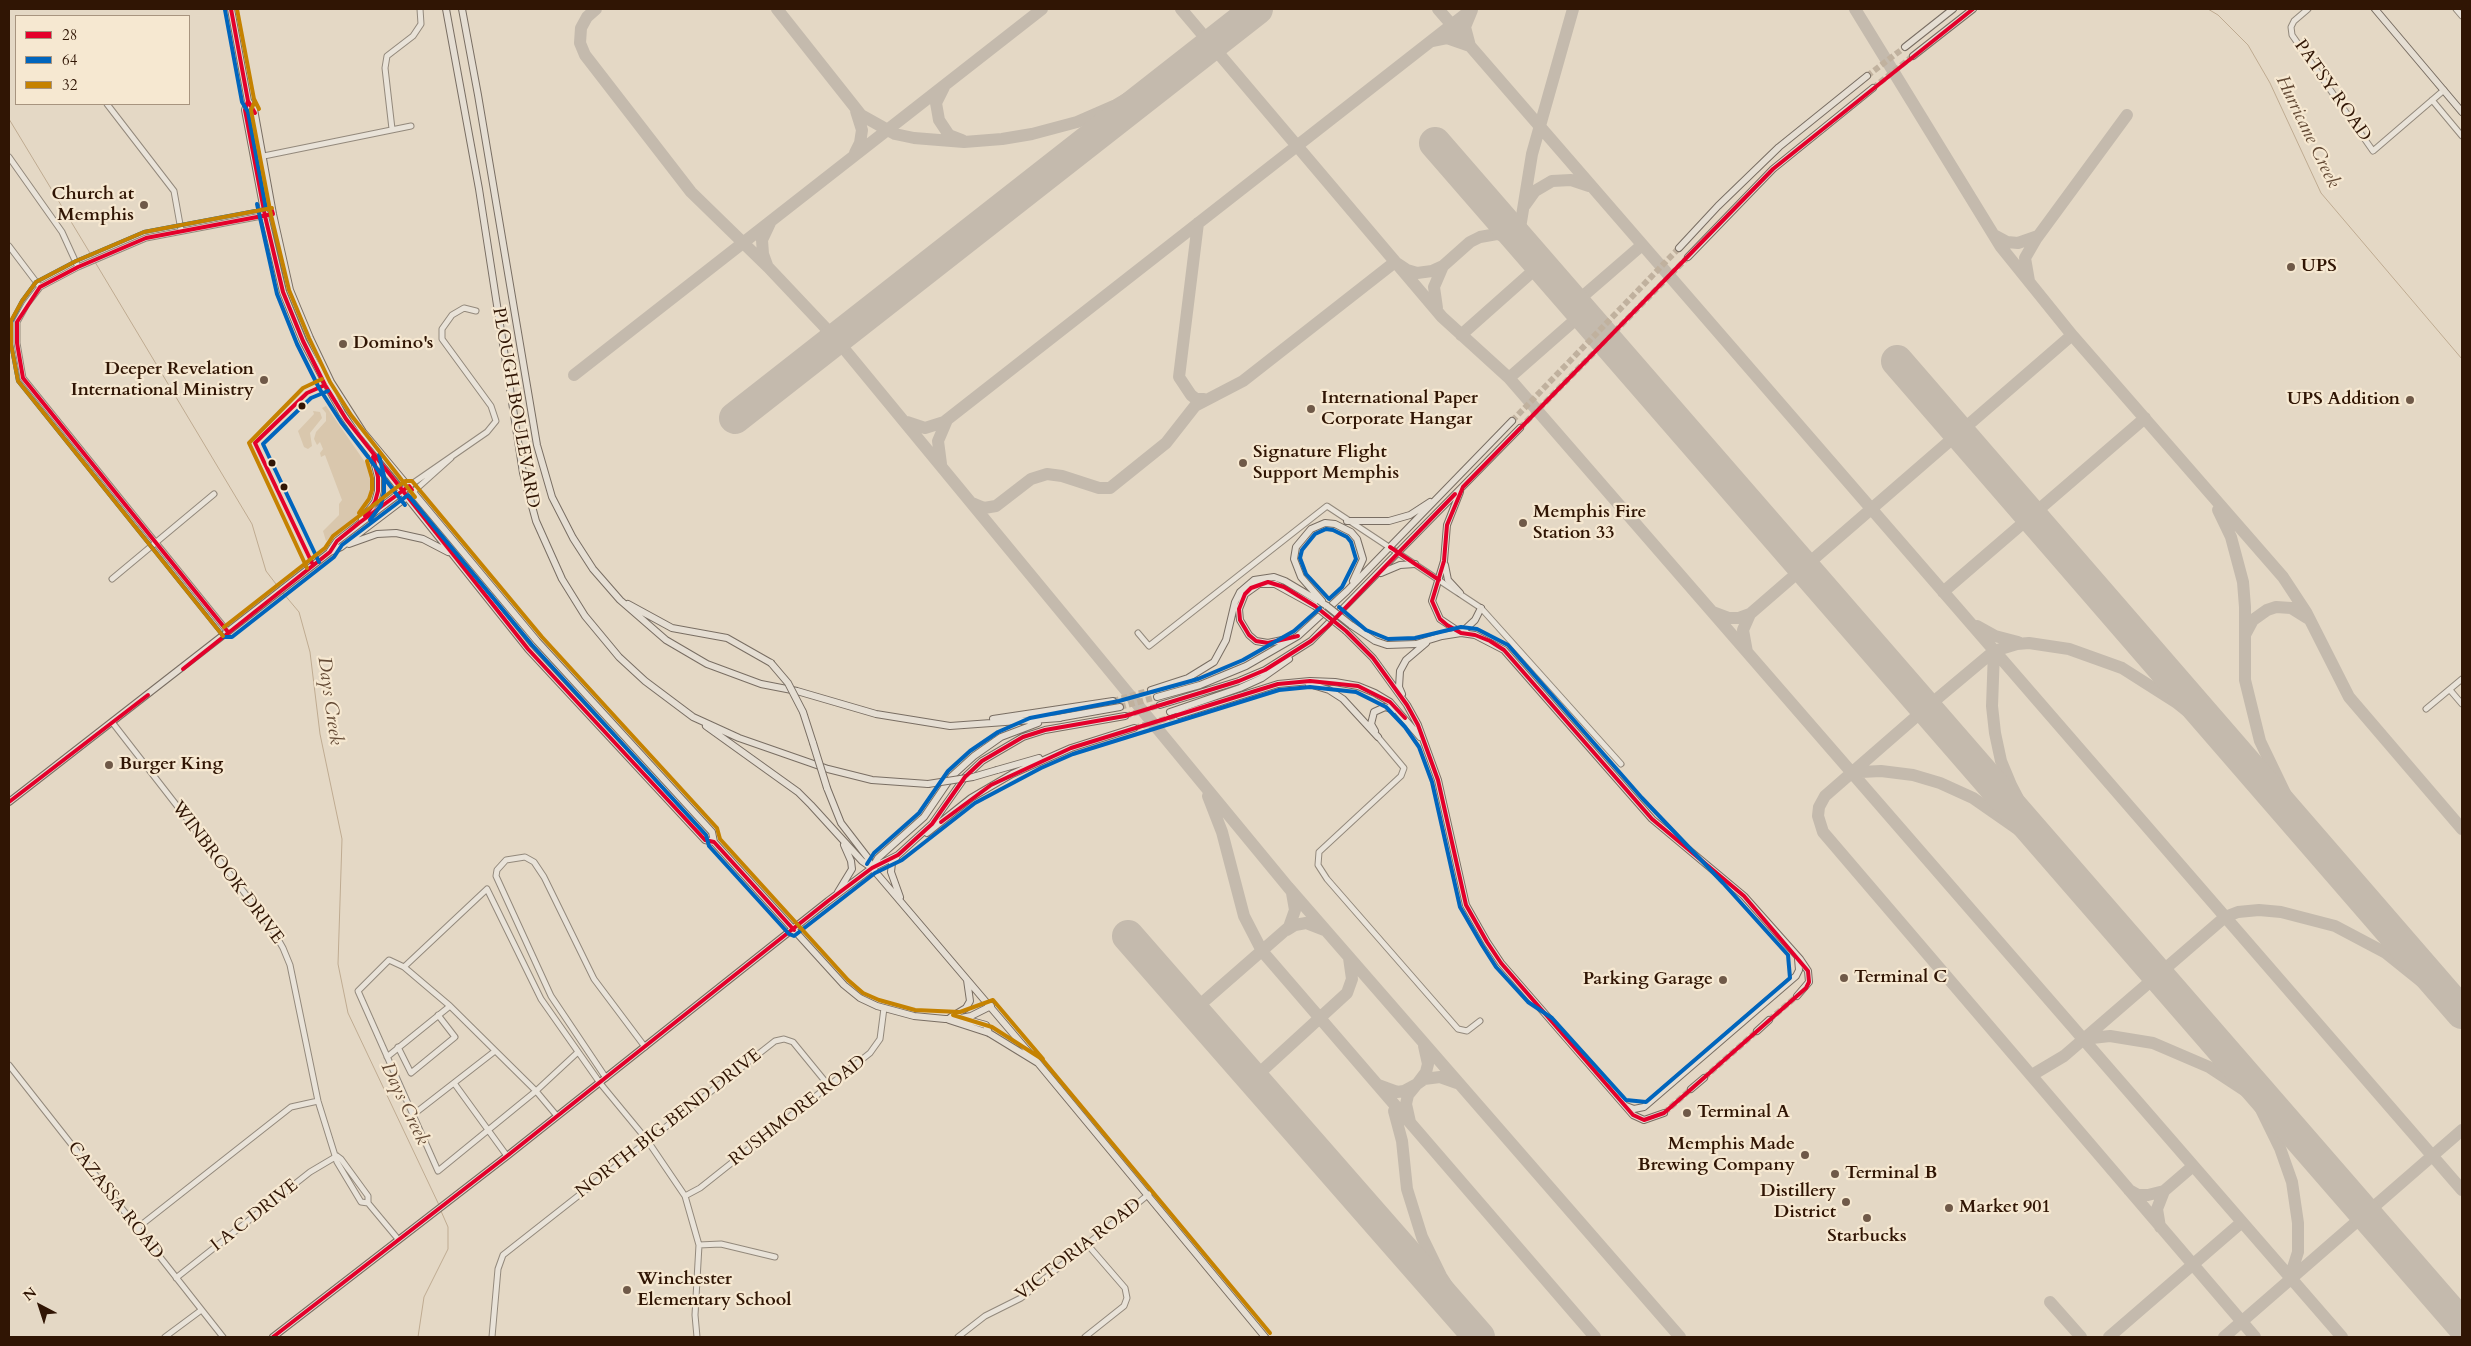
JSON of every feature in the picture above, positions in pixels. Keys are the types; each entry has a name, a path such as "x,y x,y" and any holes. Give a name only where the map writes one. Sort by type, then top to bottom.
{"main road":[{"path":"231,9 248,101 254,109 257,157 283,292 303,341 325,385 372,453 528,649 705,840 714,842"},
{"name":"PLOUGH BOULEVARD","path":"445,9 450,23 460,96 479,189 523,473 536,522 562,579 585,616 626,663 645,681 693,717 739,738 828,769 872,780 928,784 973,777 1072,748"},
{"name":"PLOUGH BOULEVARD","path":"462,9 537,446 552,497 573,538 593,569 620,600 666,640 707,664 734,674 833,703 903,720 950,726 970,725"},
{"path":"1905,47 1953,9"},
{"path":"1913,56 1973,9"},
{"path":"2375,9 2462,112"},
{"path":"1679,248 1718,206 1779,146 1867,76"},
{"path":"1688,257 1773,169 1873,88"},
{"path":"1157,697 1200,684 1246,666 1298,636 1347,591 1512,421"},
{"path":"356,428 411,489 537,641 712,832 714,842 844,985 860,998 884,1008 914,1016 945,1019 961,1018 981,1022 986,1025 989,1033"},
{"path":"1170,712 1215,698 1262,678 1283,665 1311,641 1376,576 1520,428"},
{"path":"359,523 372,507 378,491 378,477 372,453"},
{"path":"1461,633 1447,625 1435,610 1432,601 1444,561 1448,525 1452,509 1462,487"},
{"path":"330,552 337,541 359,523 402,491 411,489"},
{"path":"341,547 407,497 411,489"},
{"path":"1347,521 1389,522 1410,515 1446,491"},
{"path":"1326,606 1301,577 1294,559 1296,547 1311,529 1325,524 1335,524 1351,532 1357,539 1363,560 1347,591"},
{"path":"9,802 330,552 368,536 396,533 424,538 452,554"},
{"path":"1444,561 1448,580 1460,593"},
{"path":"1376,576 1396,566 1415,564"},
{"path":"1150,690 1188,678 1214,662 1226,640 1235,602 1240,592 1254,580 1274,577 1285,581 1326,606 1351,626 1375,641 1387,645 1398,646 1429,641 1442,636 1461,633 1476,635 1504,650 1652,819 1674,839 1728,881 1797,956 1810,976 1806,988 1797,996"},
{"path":"1298,636 1268,643 1256,640 1249,635 1240,620 1239,609 1245,594 1259,584 1276,584 1315,606 1346,631 1373,658 1406,705"},
{"path":"620,600 672,628 727,638 771,663 788,683 803,712 827,788 842,823 868,858 872,868 1149,1194 1265,1337"},
{"path":"1461,633 1475,620 1481,608"},
{"path":"1160,705 1239,682 1265,670 1311,641"},
{"path":"1429,641 1414,652 1400,671 1399,687 1425,744 1438,780 1466,905 1501,963 1633,1116 1644,1120 1664,1113"},
{"path":"1179,715 1243,694 1296,682 1335,682 1358,686 1382,697 1404,716 1425,744"},
{"path":"1296,682 1316,685 1343,699 1378,737"},
{"path":"970,725 992,719 1113,701"},
{"path":"872,868 878,858 924,818 952,776 974,756 1001,738 1017,730 1060,718 1120,707"},
{"path":"1378,737 1371,724 1372,716 1379,708 1390,708 1404,716"},
{"path":"914,842 932,824 964,777 982,761 1002,749 1023,737 1045,730 1125,716"},
{"path":"693,717 798,792 827,821 862,862 872,868"},
{"path":"970,725 1060,718"},
{"path":"905,907 894,884 891,872 892,862 914,842 991,785 1012,774 1072,748 1134,728"},
{"path":"827,821 852,861 852,869 836,896"},
{"path":"273,1337 507,1156 872,868 898,855"},
{"path":"1623,1104 1634,1109 1644,1107 1796,976 1799,970 1797,956"},
{"path":"945,1019 960,1013 970,1001 966,978"},
{"path":"961,1018 991,1006"},
{"path":"945,1019 989,1033 1038,1063"},
{"path":"1757,1031 1770,1020"},
{"path":"1691,1089 1704,1078"}],"street":[{"path":"392,129 385,68 387,56 417,30 421,24 420,9"},
{"name":"PATSY ROAD","path":"2308,9 2294,21 2291,27 2292,34 2373,151 2432,100"},
{"path":"2456,9 2462,16"},
{"path":"2444,90 2432,100 2462,136"},
{"path":"108,105 174,190 182,230"},
{"path":"257,157 411,126"},
{"path":"9,157 62,232 78,267"},
{"path":"228,632 24,378 17,344 17,322 40,287 78,267 146,238 269,215"},
{"path":"9,246 40,287"},
{"path":"411,489 442,461 452,458 487,432 496,420 487,400 445,347 442,339 442,329 449,317 458,311 468,308 476,311"},
{"path":"9,319 17,322"},
{"path":"112,579 158,543 214,494"},
{"path":"1138,632 1149,646 1327,506 1481,608 1621,764"},
{"path":"2426,710 2462,679"},
{"path":"2450,690 2462,704"},
{"name":"WINBROOK DRIVE","path":"112,722 271,927 283,948 290,966 318,1101 341,1171 361,1202 368,1203"},
{"path":"1378,737 1404,768 1401,776 1319,852 1318,865 1327,879 1454,1025 1462,1031 1467,1031 1480,1021"},
{"path":"606,1078 551,996 496,876 497,870 506,860 526,857 534,862 544,876 594,979 645,1047"},
{"path":"404,967 487,889 541,999 600,1083 647,1140 686,1196 699,1245 695,1315 697,1337"},
{"path":"557,1116 536,1091 450,1006 404,967 389,960 358,991 438,1171 536,1091 578,1052"},
{"path":"387,1057 450,1006"},
{"name":"RUSHMORE ROAD","path":"686,1196 700,1188 870,1053 880,1039 884,1008"},
{"path":"398,1048 412,1073 455,1037 438,1015"},
{"name":"NORTH BIG BEND DRIVE","path":"492,1337 498,1269 503,1255 647,1140 779,1039 793,1042 829,1086"},
{"path":"414,1114 495,1051"},
{"name":"CAZASSA ROAD","path":"9,1065 222,1337"},
{"path":"454,1083 507,1156"},
{"path":"136,1229 291,1107 318,1101"},
{"name":"WINBROOK DRIVE","path":"337,1156 368,1196 368,1203 398,1239"},
{"name":"I A C DRIVE","path":"176,1278 310,1172 337,1156"},
{"name":"VICTORIA ROAD","path":"958,1337 985,1316 1021,1298 1149,1194"},
{"path":"699,1245 721,1244 775,1257"},
{"path":"1085,1337 1124,1306 1127,1298 1124,1288 1088,1244"},
{"path":"166,1337 200,1311"}],"shaded area":[{"path":"326,406 369,468 373,482 363,511 326,541 323,531 339,515 339,504 342,500 325,455 321,457 320,453 323,449 320,442 317,445 314,439 316,432 326,421 326,413 322,408"},
{"path":"313,411 320,412 322,418 310,433 312,446 308,449 304,447 298,431 314,414"}],"waterway":[{"name":"Hurricane Creek","path":"2208,9 2218,15 2248,45 2270,83 2321,193 2462,359"},
{"name":"Days Creek","path":"9,119 93,258"},
{"name":"Days Creek","path":"95,262 252,524 266,571 279,588"},
{"name":"Days Creek","path":"283,593 299,612 310,652 320,734 342,839 338,964 348,1013 439,1205"},
{"name":"Days Creek","path":"418,1337 424,1297 448,1249 448,1227 441,1211"}],"taxiway":[{"path":"596,9 587,17 581,28 580,43 585,55 691,192 768,267 836,339 1288,887 1680,1337"},
{"path":"777,9 861,115 895,134 914,138 964,142 1002,139 1032,134 1077,122 1116,105 1186,64"},
{"path":"574,375 1042,9"},
{"path":"1181,9 1442,317 1509,378 2342,1337"},
{"path":"1438,9 2462,1190"},
{"path":"907,422 925,428 944,422 1472,9"},
{"path":"1526,247 1520,228 1532,154 1573,9"},
{"path":"1855,9 2001,247 2072,335 2283,577 2306,612 2349,697 2462,829"},
{"path":"1432,41 1447,38 1470,46 1465,27 1472,10"},
{"path":"944,87 936,103 939,120 949,135 962,140"},
{"path":"855,153 860,143 862,130 856,111"},
{"path":"2029,281 2025,258 2036,239 2127,115"},
{"path":"1525,205 1535,191 1552,181 1571,180 1589,186"},
{"path":"767,265 763,254 762,240 770,223"},
{"path":"1198,223 1179,377 1191,395 1196,399 1204,399"},
{"path":"972,503 984,508 996,506 1031,479 1047,474 1062,476 1099,488 1110,488 1166,443 1195,406 1243,381 1395,262 1407,270 1417,273 1432,271 1443,266 1470,242 1480,237 1497,234 1515,239 1526,247"},
{"path":"1994,235 2007,242 2018,243 2038,236"},
{"path":"1575,303 1642,245"},
{"path":"1461,335 1541,264"},
{"path":"1437,308 1434,287 1443,266"},
{"path":"1509,378 1583,313"},
{"path":"1750,614 2072,335"},
{"path":"1943,592 2145,418"},
{"path":"941,464 938,441 947,420"},
{"path":"2218,510 2231,537 2243,582 2245,680 2260,741 2286,795 2324,853"},
{"path":"2245,635 2253,620 2267,610 2276,607 2291,608 2307,618"},
{"path":"1713,612 1729,618 1739,618 1750,614 1743,630 1747,652"},
{"path":"1977,626 1995,636 2018,642"},
{"path":"2225,741 2177,703 2122,668 2069,649 2029,643 2017,644 1994,651 1926,708 1825,796 1819,807 1818,816 1823,832 2255,1337"},
{"path":"1994,651 1992,706 2001,761 2025,812 2053,850"},
{"path":"1851,775 1861,772 1881,771 1913,775 1940,783 1973,798 2029,837 2075,879"},
{"path":"1208,796 1222,832 1244,916 1262,951 1595,1337"},
{"path":"1194,1010 1289,927 1295,910 1292,893"},
{"path":"2032,1075 2064,1056 2225,917 2238,912 2259,910 2281,912 2335,926 2386,953 2462,1014"},
{"path":"1287,930 1295,925 1306,923 1324,930"},
{"path":"1254,1078 1347,993 1352,979 1349,958"},
{"path":"2192,1014 2256,1099 2280,1148 2292,1182 2298,1223 2298,1252 2290,1277"},
{"path":"2083,1039 2110,1036 2153,1043 2209,1067 2247,1092"},
{"path":"1378,1085 1397,1092 1404,1091 1417,1084 1426,1072 1428,1064 1424,1046"},
{"path":"1410,1122 1406,1104 1408,1095 1417,1084 1424,1079 1440,1077 1457,1083"},
{"path":"2264,1107 2326,1167"},
{"path":"1394,1111 1402,1141 1407,1189 1422,1237 1441,1276 1480,1337"},
{"path":"2224,1337 2462,1130"},
{"path":"2164,1191 2193,1166"},
{"path":"2129,1190 2138,1195 2148,1195 2164,1191 2157,1209 2160,1227"},
{"path":"2109,1337 2242,1222"},
{"path":"2050,1302 2081,1337"}],"runway":[{"path":"735,418 1257,9"},
{"path":"1435,143 2462,1325"},
{"path":"1897,361 2462,1013"},
{"path":"1128,936 1479,1337"}],"tunnel":[{"path":"1867,76 1905,47"},
{"path":"1873,88 1913,56"},
{"path":"1512,421 1679,248"},
{"path":"1520,428 1688,257"},
{"path":"1113,701 1151,690"},
{"path":"1120,707 1157,697"},
{"path":"1125,716 1160,705"},
{"path":"1134,728 1179,715"},
{"path":"1769,1020 1797,996"},
{"path":"1704,1078 1757,1031"},
{"path":"1664,1113 1691,1089"}],"transit line":[{"name":"28","path":"231,9 248,101 255,113"},
{"name":"32","path":"237,9 254,99 259,109"},
{"name":"28","path":"1298,636 1268,643 1256,641 1249,635 1240,620 1239,609 1245,594 1251,588 1268,582 1284,587 1315,606 1346,631 1373,658 1407,705 1418,725 1438,780 1466,905 1487,942 1501,963 1633,1115 1644,1120 1664,1113 1806,988 1809,982 1808,971 1744,896 1652,819 1504,650 1490,641 1475,635 1461,633 1447,625 1440,619 1432,601 1444,561 1447,525 1463,487 1773,169 1973,9"},
{"name":"64","path":"225,10 242,102 248,112 266,209 144,232 76,261 36,282 22,301 11,322 11,344 18,381 224,637 232,637 334,557 342,545 408,495 532,645 706,835 709,846 789,934 794,936 875,873 902,860 975,803 1041,768 1073,754 1279,690 1310,687 1356,692 1386,707 1405,727 1419,747 1432,782 1460,907 1496,967 1528,1002 1552,1018 1626,1100 1646,1102 1790,978 1788,955 1642,798 1508,645 1477,629 1461,627 1415,638 1388,639 1366,630 1339,607"},
{"name":"28","path":"248,101 245,110 265,216 283,292 303,341 325,385 346,419 528,649 705,840 714,842 794,930"},
{"name":"32","path":"254,103 251,110 271,215 289,290 330,382 351,415 415,497"},
{"name":"64","path":"257,204 277,294 297,344 319,388 341,422 405,505"},
{"name":"28","path":"228,632 23,378 17,343 17,322 40,287 78,267 146,238 273,214 271,208"},
{"name":"32","path":"223,636 18,381 11,344 11,321 22,301 36,282 76,261 144,232 272,208"},
{"name":"32","path":"307,568 249,443 303,388 322,379"},
{"name":"28","path":"313,565 255,443 307,393 325,385"},
{"name":"64","path":"319,562 263,444 311,398 328,391"},
{"name":"64","path":"370,520 381,505 384,492 384,476 379,455"},
{"name":"28","path":"365,516 375,502 378,491 378,477 373,457"},
{"name":"32","path":"359,513 369,499 372,490 372,478 367,461"},
{"name":"32","path":"224,627 325,548 333,536 405,481 412,481 542,637 717,828 720,839 848,980 863,993 879,1000 915,1010 960,1012 993,1000 1043,1059"},
{"name":"28","path":"183,669 330,552 337,541 359,523 409,486 412,490"},
{"name":"28","path":"273,1337 507,1156 828,901 872,868 898,855 932,824 965,777 982,761 1023,737 1045,730 1125,716 1239,681 1265,670 1311,641 1328,626 1455,494"},
{"name":"64","path":"1326,529 1333,530 1347,537 1351,542 1356,559 1342,587 1329,599 1306,574 1300,558 1302,550 1315,534 1326,529"},
{"name":"28","path":"1390,547 1439,580"},
{"name":"64","path":"867,864 874,853 919,813 948,771 970,751 998,732 1030,718 1119,701 1198,679 1243,660 1294,631 1320,608"},
{"name":"28","path":"941,822 991,785 1071,748 1278,684 1310,681 1358,686 1390,702 1405,718"},
{"name":"28","path":"9,802 148,695"},
{"name":"32","path":"953,1015 992,1027 1042,1059 1270,1333"}],"place":[{"name":"Church at Memphis","path":"144,205"},
{"name":"UPS","path":"2291,267"},
{"name":"Domino's","path":"343,344"},
{"name":"Deeper Revelation International Ministry","path":"264,380"},
{"name":"UPS Addition","path":"2410,400"},
{"name":"International Paper Corporate Hangar","path":"1311,409"},
{"name":"Signature Flight Support Memphis","path":"1243,463"},
{"name":"Memphis Fire Station 33","path":"1523,523"},
{"name":"Burger King","path":"109,765"},
{"name":"Terminal C","path":"1844,978"},
{"name":"Parking Garage","path":"1723,980"},
{"name":"Terminal A","path":"1687,1113"},
{"name":"Memphis Made Brewing Company","path":"1805,1155"},
{"name":"Terminal B","path":"1835,1174"},
{"name":"Distillery District","path":"1846,1202"},
{"name":"Market 901","path":"1949,1208"},
{"name":"Starbucks","path":"1867,1218"},
{"name":"Winchester Elementary School","path":"627,1290"}]}
